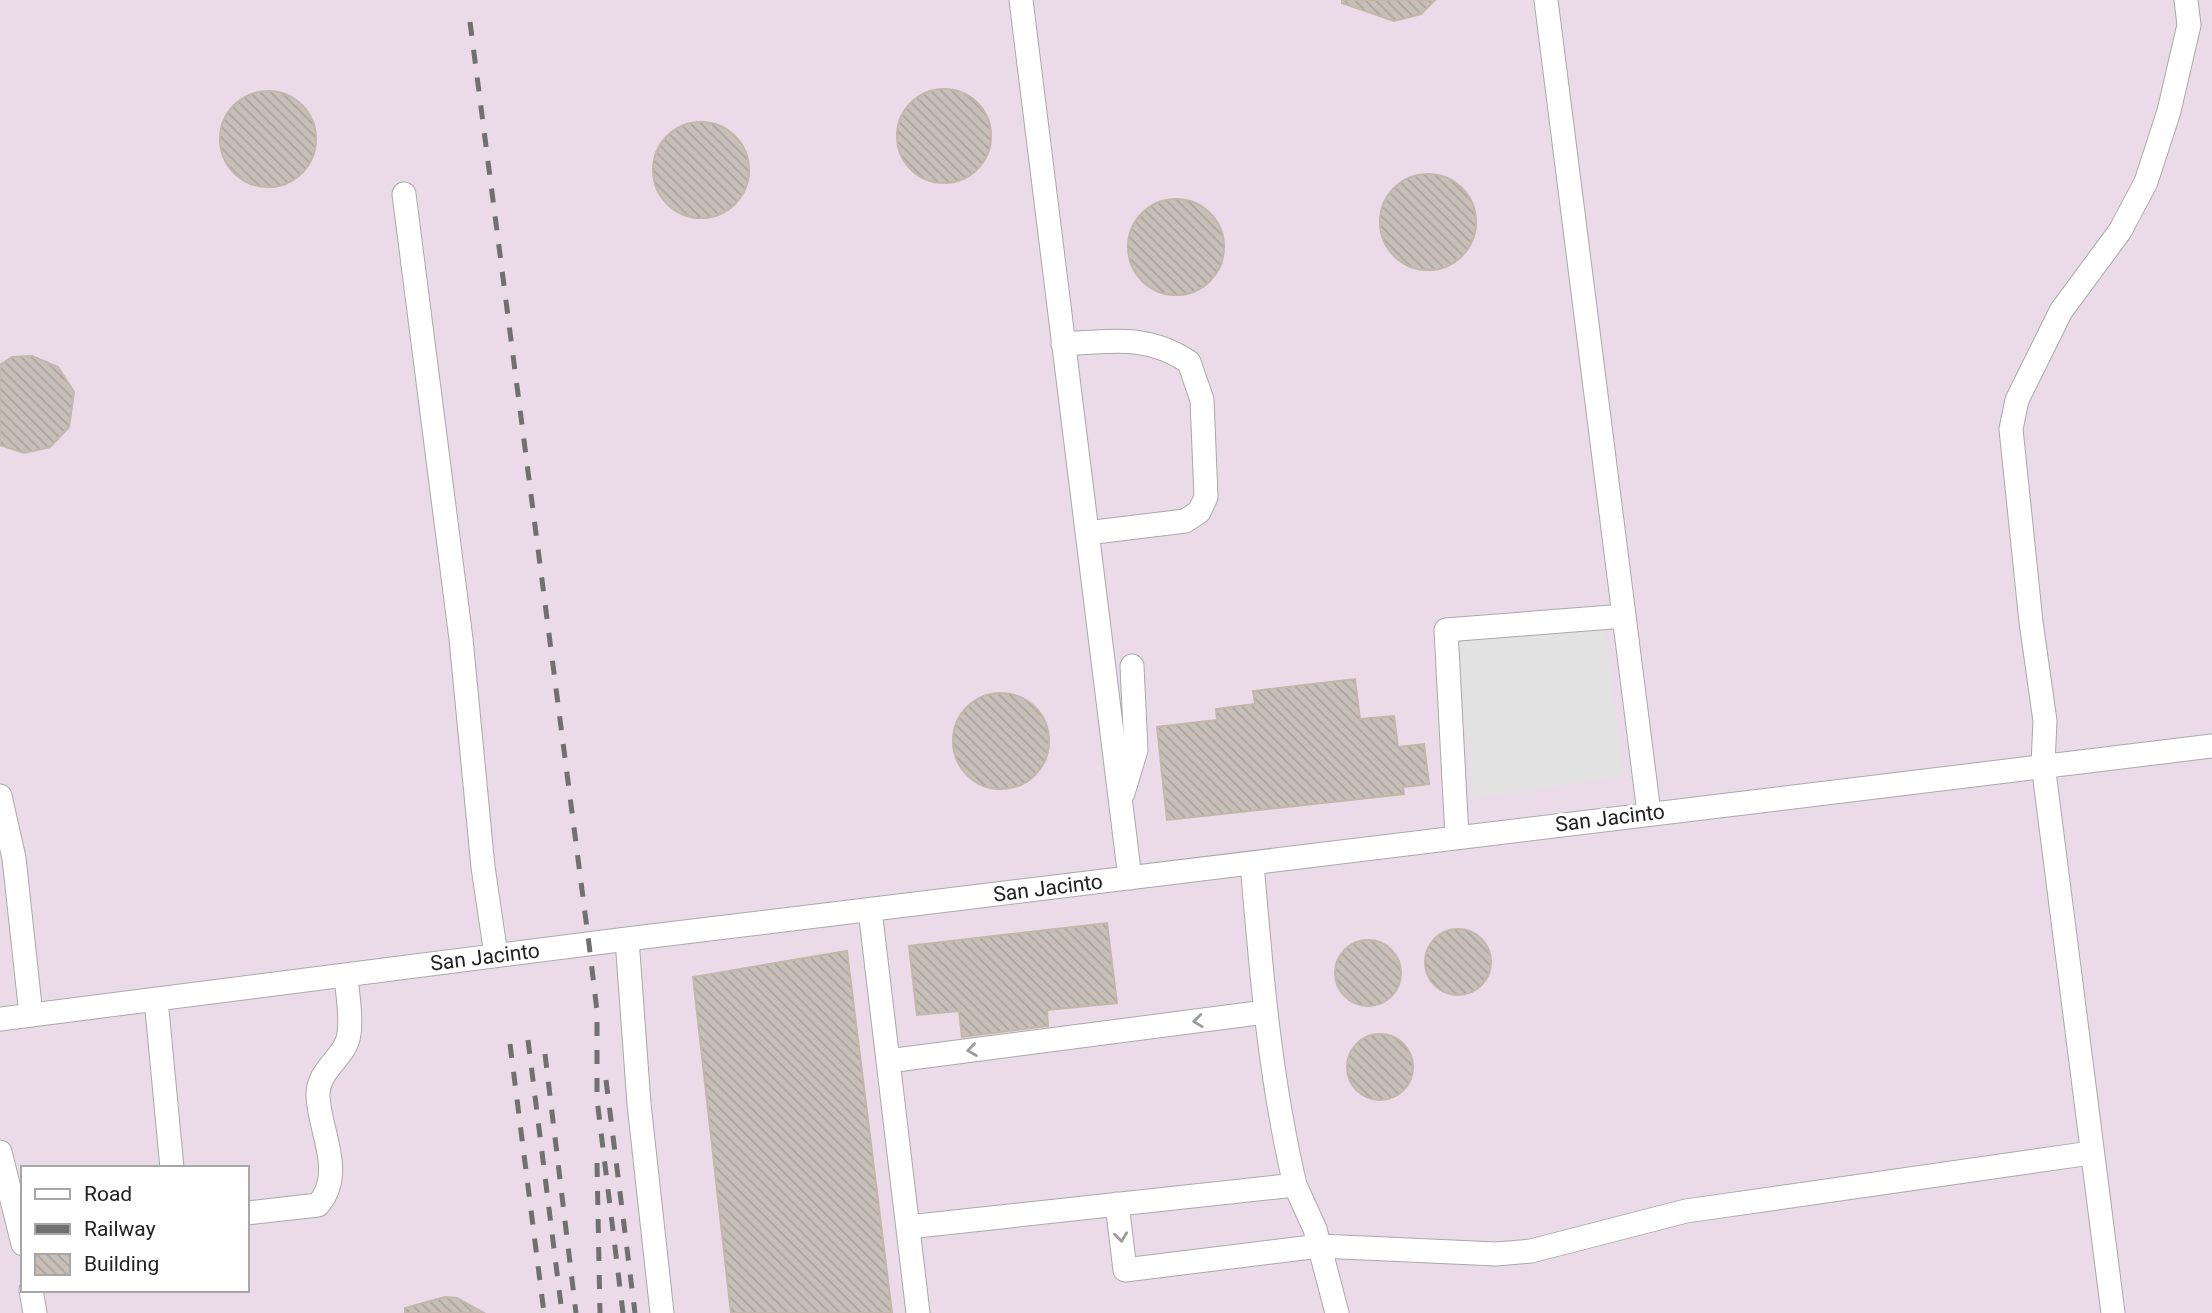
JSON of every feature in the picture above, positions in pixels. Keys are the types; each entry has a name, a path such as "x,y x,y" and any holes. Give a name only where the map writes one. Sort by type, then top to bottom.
{"street":[{"path":"1021,0 1130,878"},
{"path":"1546,0 1649,813"},
{"path":"2113,1313 2043,764 2045,721 2031,622 2011,429 2017,400 2061,311 2120,230 2146,182 2169,111 2189,24 2186,0"},
{"path":"404,194 460,626 483,867 496,955"},
{"path":"1063,344 1130,341 1158,344 1189,362 1202,400 1206,497 1199,512 1185,521 1087,533"},
{"path":"1457,837 1446,631 1624,617"},
{"path":"1120,803 1136,750 1132,666"},
{"name":"San Jacinto","path":"0,1018 2043,764 2212,746"},
{"path":"0,796 14,858 31,1015"},
{"path":"1252,863 1265,1012 1282,1131 1295,1185 1320,1246 1337,1313"},
{"path":"870,910 918,1313"},
{"path":"628,939 639,1104 662,1313"},
{"path":"248,1213 318,1205 328,1189 331,1166 318,1096 324,1074 345,1046 349,1034 346,975"},
{"path":"156,999 172,1166"},
{"path":"888,1061 1265,1012"},
{"path":"0,1152 21,1236"},
{"path":"1117,1204 1125,1270 1320,1246 1496,1254 1531,1251 1686,1211 2091,1153"},
{"path":"908,1227 1295,1185"},
{"path":"31,1292 35,1313"}],"shaded area":[{"path":"0,0 2212,0 2212,1313 0,1313"},
{"path":"1605,625 1623,776 1474,799 1454,642"}],"building":[{"path":"1342,0 1435,0 1421,14 1394,21 1342,3"},
{"path":"935,89 953,89 978,102 988,118 991,136 988,154 978,170 953,183 935,183 910,170 897,145 897,127 910,102"},
{"path":"268,91 286,95 302,105 312,121 316,139 312,157 302,173 286,183 268,187 250,183 234,173 224,157 220,139 224,121 234,105 250,95"},
{"path":"701,122 719,126 735,136 745,152 749,170 745,188 735,204 719,214 701,218 683,214 667,204 657,188 653,170 657,152 667,136 683,126"},
{"path":"1428,174 1446,178 1462,188 1472,204 1476,222 1472,240 1462,256 1446,266 1428,270 1410,266 1394,256 1384,240 1380,222 1384,204 1394,188 1410,178"},
{"path":"1176,199 1194,203 1210,213 1220,229 1224,247 1220,265 1210,281 1194,291 1176,295 1158,291 1142,281 1132,265 1128,247 1132,229 1142,213 1158,203"},
{"path":"32,356 58,367 74,392 69,427 50,447 24,453 0,445 0,365 12,357"},
{"path":"1355,679 1360,719 1394,716 1398,747 1424,744 1429,784 1403,787 1404,794 1167,820 1157,727 1217,720 1216,709 1255,704 1253,691"},
{"path":"1001,693 1019,697 1035,707 1045,723 1049,741 1045,759 1035,775 1019,785 1001,789 983,785 967,775 957,759 953,741 957,723 967,707 983,697"},
{"path":"1107,923 1117,1003 1047,1010 1048,1026 962,1037 959,1011 917,1015 909,946"},
{"path":"1458,929 1471,932 1481,939 1488,949 1491,962 1488,975 1481,985 1471,992 1458,995 1445,992 1435,985 1428,975 1425,962 1428,949 1435,939 1445,932"},
{"path":"1368,940 1381,943 1391,950 1398,960 1401,973 1398,986 1391,996 1381,1003 1368,1006 1355,1003 1345,996 1338,986 1335,973 1338,960 1345,950 1355,943"},
{"path":"847,951 892,1313 731,1313 693,977"},
{"path":"1380,1034 1393,1037 1403,1044 1410,1054 1413,1067 1410,1080 1403,1090 1393,1097 1380,1100 1367,1097 1357,1090 1350,1080 1347,1067 1350,1054 1357,1044 1367,1037"},
{"path":"445,1297 457,1298 484,1313 405,1313 405,1308"}],"railway":[{"path":"470,22 597,1011 597,1099 623,1313"},
{"path":"528,1040 562,1313"},
{"path":"510,1044 544,1313"},
{"path":"545,1054 576,1313"},
{"path":"606,1080 635,1313"},
{"path":"597,1163 600,1313"}]}
